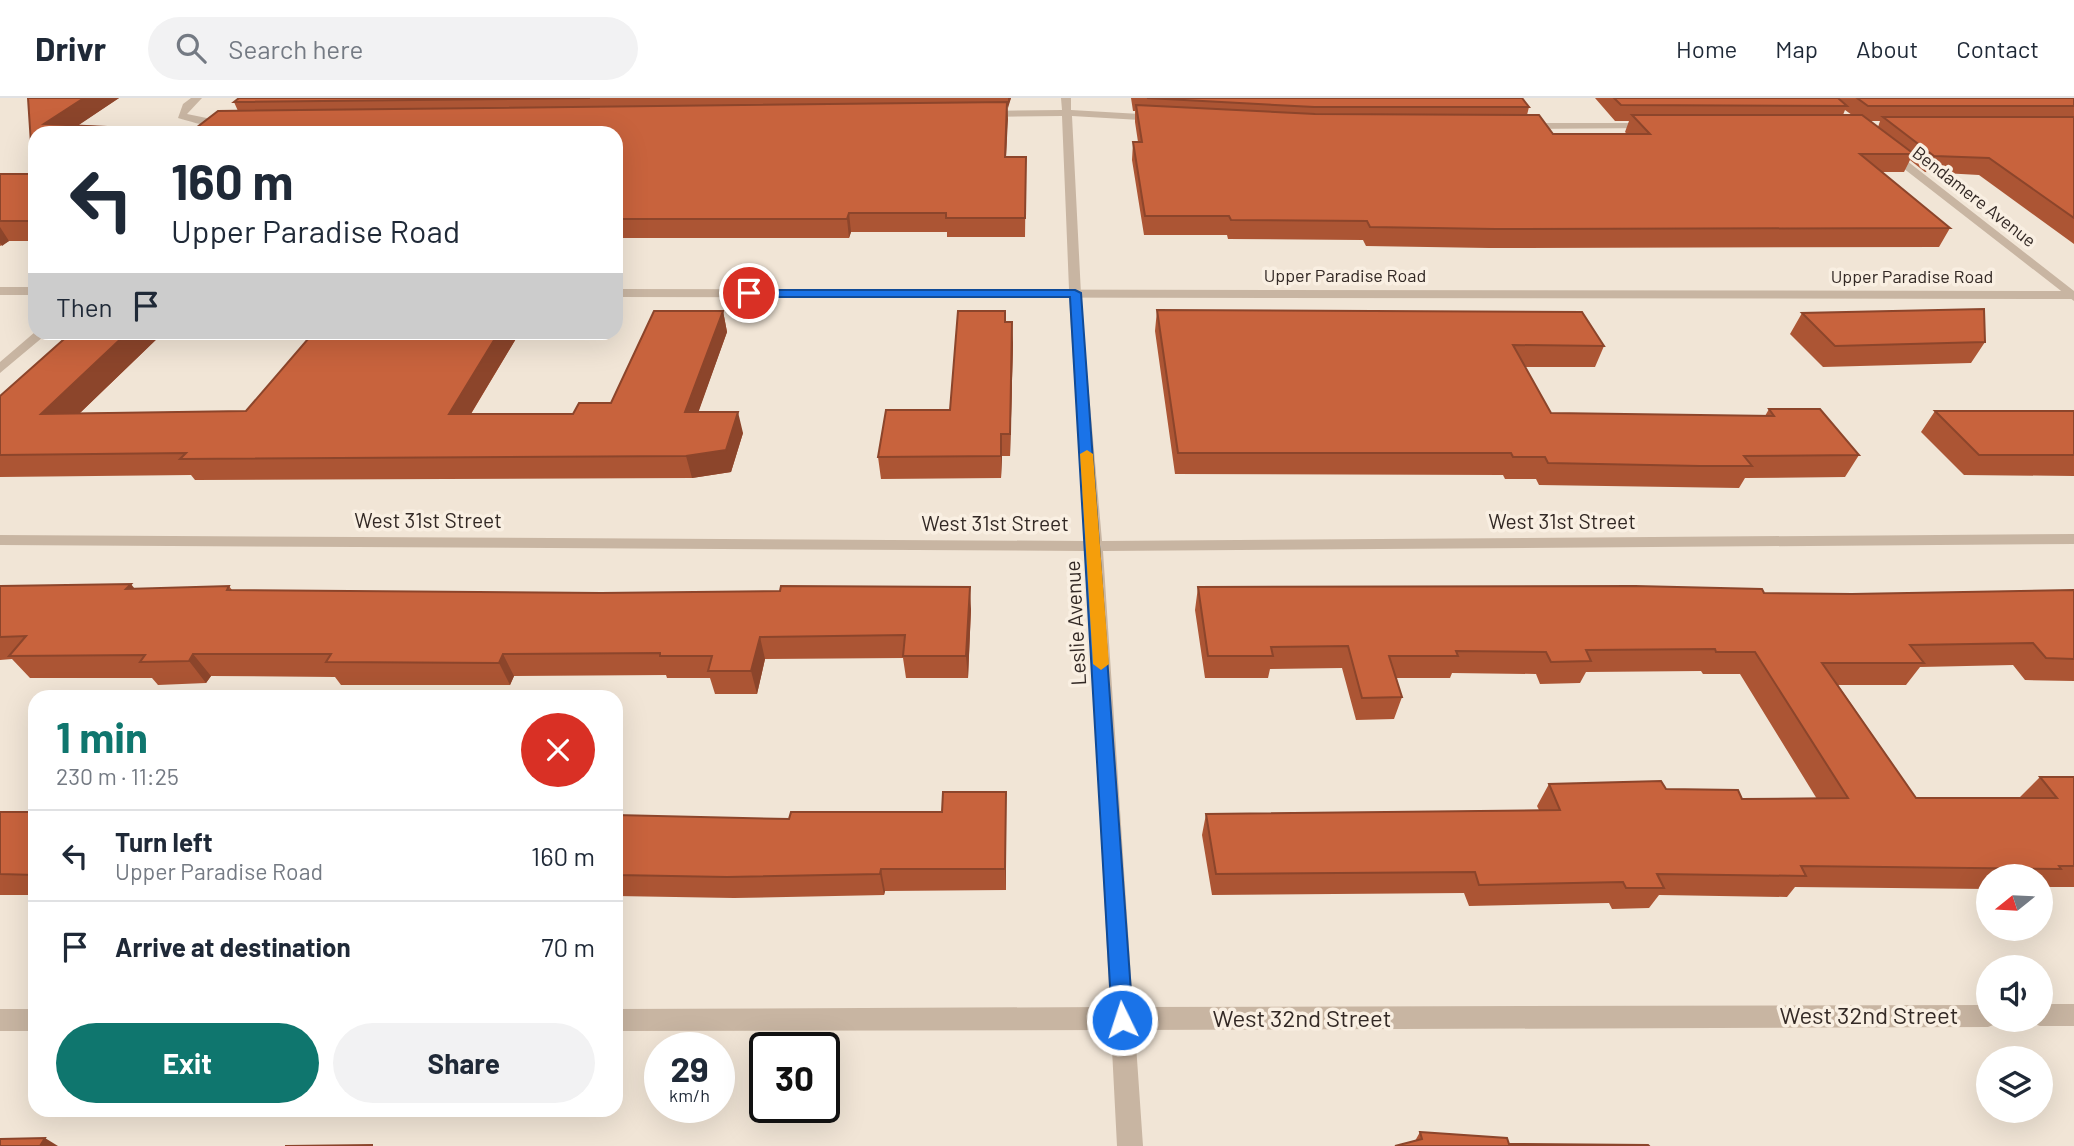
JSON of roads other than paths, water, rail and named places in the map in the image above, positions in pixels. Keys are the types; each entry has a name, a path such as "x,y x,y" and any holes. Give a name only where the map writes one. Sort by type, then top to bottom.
{"street":[{"path":"197,98 188,104 181,116 210,123 237,123"},
{"path":"970,114 1066,106 1176,119"},
{"name":"Leslie Avenue","path":"1066,106 1075,293 1094,546 1130,1146"},
{"path":"1505,126 1658,126"},
{"name":"Bendamere Avenue","path":"1879,144 2073,296"},
{"path":"0,291 28,291"},
{"name":"Upper Paradise Road","path":"623,293 2073,296"},
{"path":"0,369 34,340"},
{"name":"West 31st Street","path":"0,540 1094,546 2074,539"},
{"path":"2053,1015 2074,1015"},
{"name":"West 32nd Street","path":"623,1020 1976,1016"},
{"path":"0,1020 28,1020"}]}
